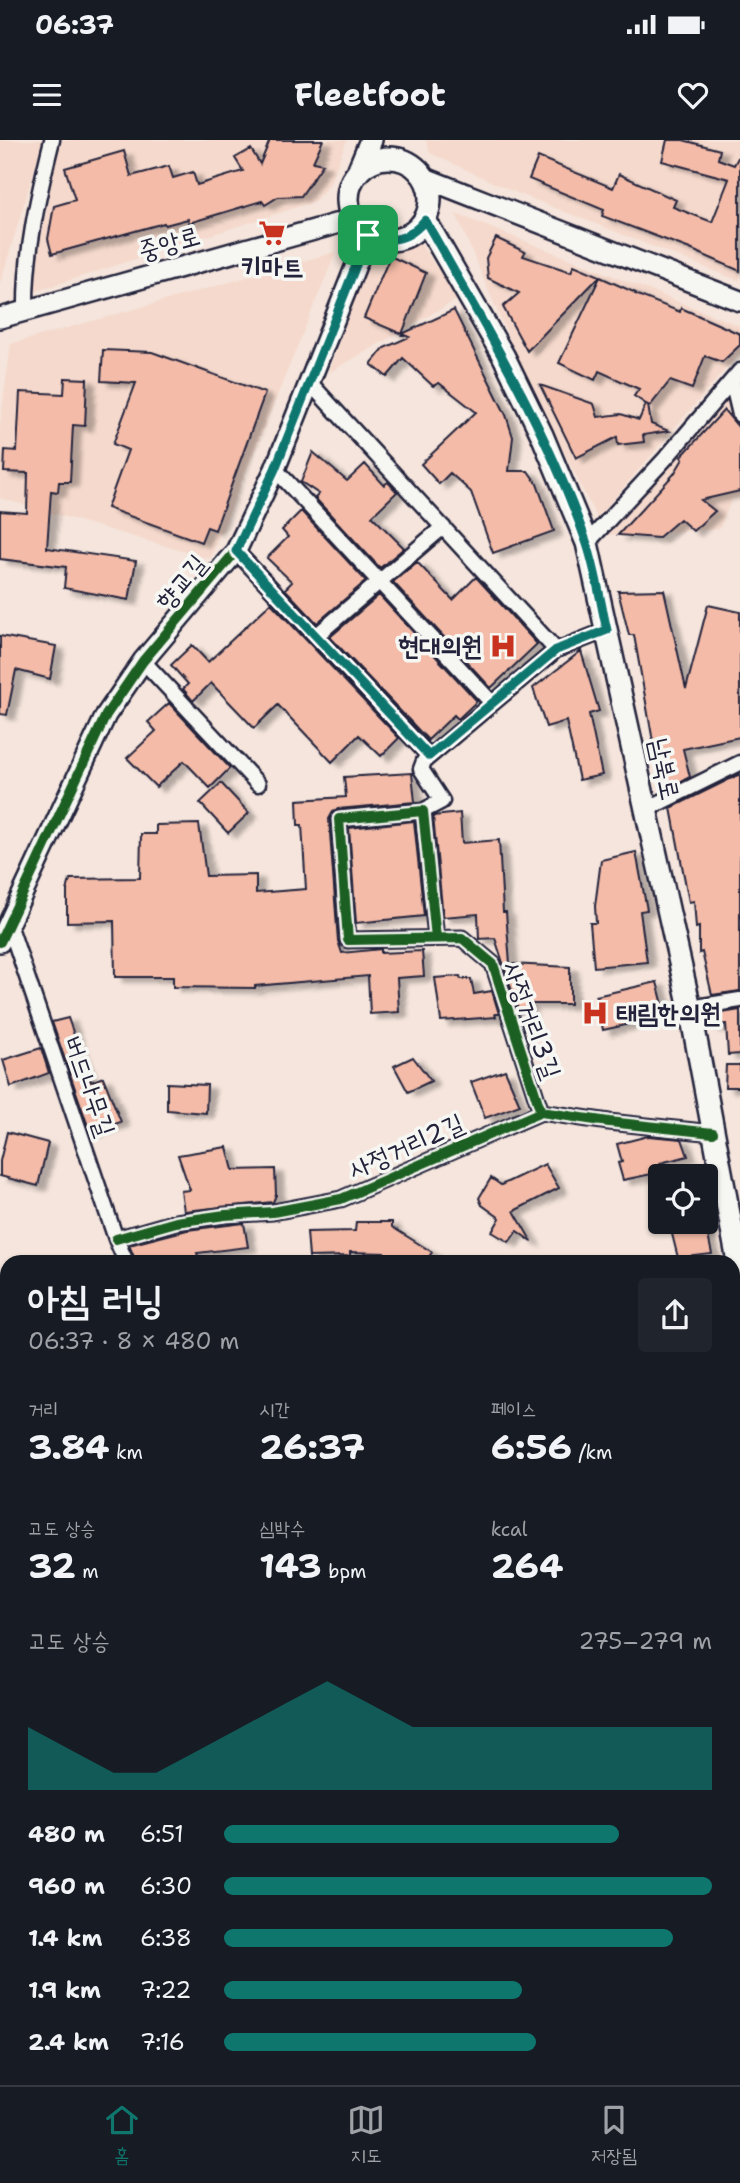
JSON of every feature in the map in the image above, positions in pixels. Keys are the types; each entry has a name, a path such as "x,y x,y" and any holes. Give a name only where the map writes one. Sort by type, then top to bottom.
{"main road":[{"path":"359,169 378,158 389,157 410,163 425,178 430,199 425,220 410,235 389,240 368,235 353,219 348,209 348,188 371,140"},
{"name":"남북로","path":"425,220 504,357 542,435 587,543 690,1008 737,1255"}],"street":[{"path":"26,311 25,278 36,209 52,140"},
{"path":"425,178 740,301"},
{"name":"중앙로","path":"0,318 353,219"},
{"name":"향교길","path":"0,942 106,715 142,661 236,551 275,469 368,235"},
{"path":"587,543 665,459 736,376"},
{"path":"736,376 740,415"},
{"path":"309,382 556,650"},
{"path":"275,469 492,703"},
{"path":"316,636 443,527"},
{"name":"향교길","path":"236,551 429,756"},
{"path":"436,938 423,811 442,801 421,768 424,761 556,650 607,630"},
{"path":"142,661 258,783"},
{"path":"645,810 740,763"},
{"name":"사정거리3길","path":"423,811 339,819 348,940 462,938 493,964 541,1112"},
{"name":"버드나무길","path":"9,924 123,1255"},
{"path":"690,1008 740,999"},
{"path":"541,1112 713,1133"},
{"name":"사정거리2길","path":"116,1239 176,1222 273,1212 341,1199 541,1112"}],"shaded area":[{"path":"0,140 43,140 0,284"},
{"path":"60,140 347,140 329,185 313,202 30,293"},
{"path":"426,140 740,140 740,281 510,190 430,153"},
{"path":"456,214 740,326 740,352 597,518 519,362"},
{"path":"417,239 458,299 328,373 371,251"},
{"path":"336,252 210,559 0,498 0,424 11,344"},
{"path":"740,382 740,498 732,499 719,529 605,535"}],"building":[{"path":"270,140 323,140 313,162 323,164 301,196 278,197 265,205 262,201 189,223 188,219 165,225 164,223 52,254 48,239 54,206 75,200 65,168 124,151 131,176 169,166 173,178 193,172 197,185 243,171 235,158 251,149 260,164"},
{"path":"667,140 683,140 720,150 718,159 734,165 740,154 740,271 602,216 604,210 529,179 538,157 613,188 619,174 676,200 673,207 712,222 729,179 662,161"},
{"path":"496,238 525,252 523,256 571,272 574,265 600,276 527,351 503,307 519,293 488,278 486,258"},
{"path":"390,256 426,273 402,334 454,310 506,415 513,437 509,471 528,471 537,484 554,531 493,553 471,492 450,473 439,484 421,464 476,412 439,383 433,386 403,358 387,377 371,364 384,348 409,337 364,318"},
{"path":"600,277 635,294 680,312 681,308 740,334 740,345 722,362 705,356 692,389 670,381 650,406 648,405 651,424 669,431 643,435 644,442 618,445 617,437 576,458 540,385 594,404 598,417 621,414 639,420 646,404 634,396 639,389 599,371 595,380 559,363"},
{"path":"103,350 152,352 265,393 215,530 207,527 201,542 107,508 128,450 113,444 136,383 101,381"},
{"path":"65,378 87,379 85,426 73,425 70,482 59,482 58,492 51,491 47,548 136,561 129,600 64,588 66,567 0,559 0,511 27,513 28,473 4,472 5,450 17,451 20,392 64,394"},
{"path":"724,410 740,429 740,491 701,500 715,511 693,531 680,519 658,538 618,535 674,474 683,459 681,457"},
{"path":"313,452 347,481 365,464 384,485 388,482 397,492 372,516 404,548 380,568 315,498 319,494 301,482"},
{"path":"301,511 366,581 317,623 285,589 292,582 267,558 288,537 282,530"},
{"path":"417,562 453,600 476,577 537,644 491,688 393,582"},
{"path":"664,590 686,689 708,605 740,612 740,737 683,749 690,777 668,788 667,784 664,785 652,736 634,635 629,635 618,591"},
{"path":"379,595 477,701 458,719 454,715 428,740 330,637"},
{"path":"271,603 399,738 381,756 359,735 332,762 278,705 254,728 211,683 193,701 183,689 188,684 171,665 192,645 208,662"},
{"path":"0,636 56,646 50,679 16,670 7,715 0,714"},
{"path":"581,651 599,711 589,714 602,775 579,780 566,721 546,727 533,688"},
{"path":"169,703 230,768 210,788 184,761 156,787 127,758 156,731 148,722"},
{"path":"412,773 415,802 338,809 329,819 338,941 342,953 381,949 381,953 422,951 424,976 397,978 399,1012 370,1014 368,976 255,988 173,987 173,977 115,977 114,921 67,922 67,891 70,879 140,878 141,834 156,834 156,825 199,824 206,876 256,875 256,893 306,889 302,825 298,825 297,800 346,797 344,777"},
{"path":"740,774 740,991 712,995 702,952 699,953 699,927 696,928 694,901 689,902 671,808"},
{"path":"221,783 249,813 228,833 200,803"},
{"path":"460,813 462,843 499,840 503,912 506,912 510,964 570,967 570,1004 528,1004 528,1012 519,1013 495,938 479,939 478,914 443,917 433,816"},
{"path":"414,821 424,916 356,923 349,828"},
{"path":"636,852 647,910 640,911 647,962 594,967 590,923 596,923 595,906 601,860"},
{"path":"460,976 461,979 471,979 474,994 492,991 499,1014 495,1014 496,1017 441,1021 435,978"},
{"path":"657,982 666,1016 603,1030 596,996"},
{"path":"740,1010 740,1054 728,1055 726,1024 712,1027 710,1015"},
{"path":"68,1018 91,1082 103,1077 121,1122 90,1132 52,1022"},
{"path":"41,1048 49,1073 11,1087 3,1060"},
{"path":"413,1057 431,1081 408,1092 394,1066"},
{"path":"726,1065 740,1065 740,1087 725,1087"},
{"path":"505,1070 520,1105 485,1118 471,1082"},
{"path":"167,1083 207,1085 206,1113 167,1110"},
{"path":"7,1132 48,1143 38,1186 0,1176 0,1161"},
{"path":"648,1136 682,1139 688,1156 660,1164 648,1164 648,1175 623,1180 618,1163 622,1162 617,1144"},
{"path":"227,1147 233,1170 275,1169 276,1195 273,1202 184,1211 181,1191 190,1190 178,1155"},
{"path":"545,1164 559,1188 514,1211 532,1242 517,1231 509,1242 492,1232 500,1218 482,1205 479,1198 491,1178 501,1185"},
{"path":"356,1222 392,1222 392,1227 432,1252 430,1255 350,1252 350,1255 309,1255 307,1232 355,1231"},
{"path":"244,1223 248,1247 197,1253 198,1255 133,1255 129,1245 187,1230"},
{"path":"672,1234 708,1234 712,1254 677,1255"}],"cycle path":[{"path":"0,942 106,715 143,661 236,551 275,469 368,235"},
{"path":"436,938 423,811 339,819 348,940 462,938 493,964 541,1112"},
{"path":"116,1239 176,1222 273,1212 341,1199 541,1112 713,1133"}],"place":[{"name":"키마트","path":"272,233"},
{"name":"현대의원","path":"503,646"},
{"name":"태림한의원","path":"595,1013"}],"route":[{"path":"425,220 504,357 542,435 587,543 607,630 556,650 429,756 236,551 275,469 368,235 378,239 399,239 410,235 425,220"}]}
